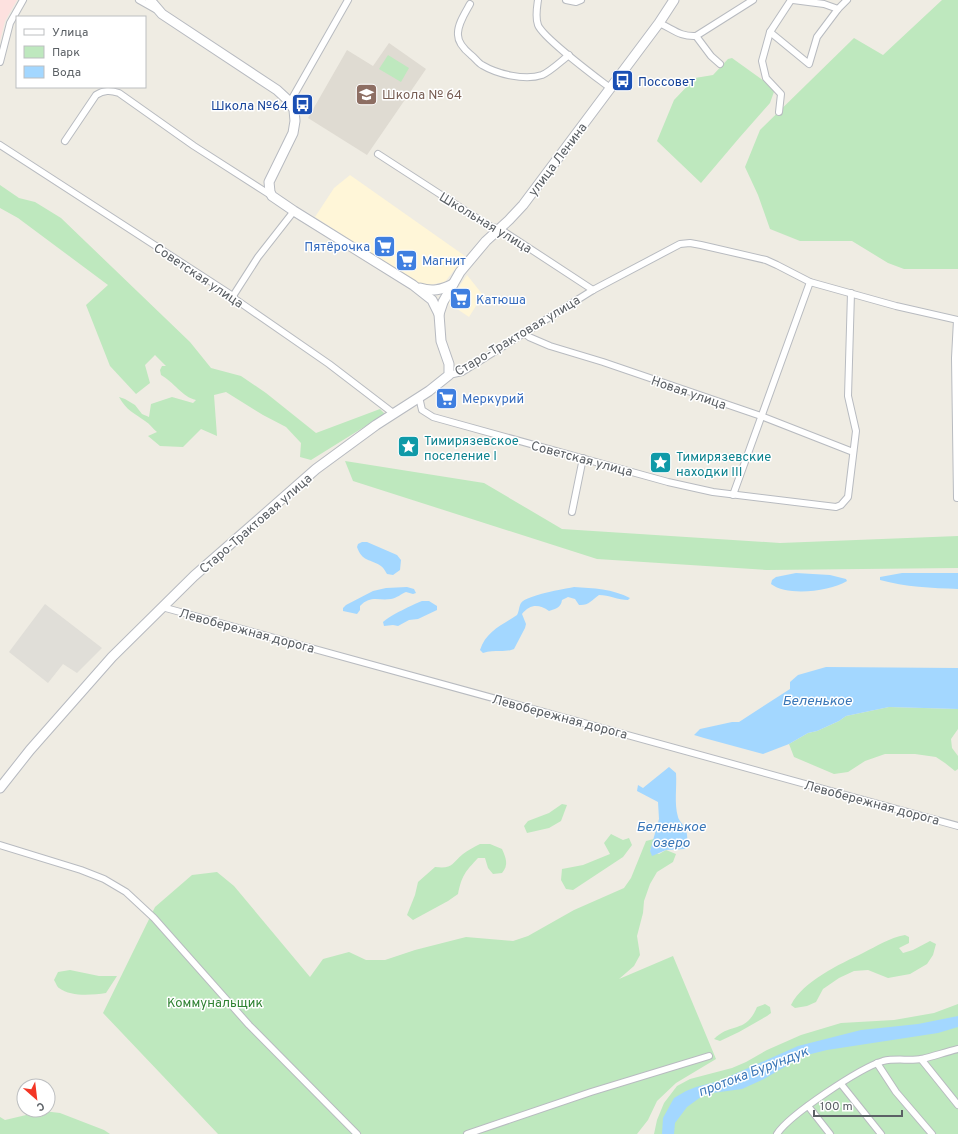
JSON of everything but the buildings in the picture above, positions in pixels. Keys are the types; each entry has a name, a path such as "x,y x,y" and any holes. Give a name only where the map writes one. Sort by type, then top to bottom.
{"street":[{"path":"0,62 10,23 22,0"},
{"path":"139,0 160,12 277,90 290,102 294,110 293,134 269,182 272,196"},
{"path":"150,0 160,12"},
{"path":"290,102 348,0"},
{"path":"538,0 538,26 569,55 610,88"},
{"path":"566,0 576,2 581,0"},
{"name":"улица Ленина","path":"439,314 452,284 460,272 486,241 523,205 659,23 674,0"},
{"path":"659,23 681,35 688,37 696,36 753,0"},
{"path":"779,112 781,94 766,78 762,61 770,32 792,0 824,4 838,9"},
{"path":"770,32 809,64 817,37 846,0"},
{"path":"470,4 458,30 458,36 465,50 482,65 498,73 532,77 542,75 569,55"},
{"path":"696,36 711,56 720,64"},
{"path":"65,141 96,95 101,92 111,90 119,93 194,146 294,211 413,285 432,300 439,314 441,341 449,364 449,375"},
{"name":"Советская улица","path":"0,145 233,296 235,299 329,364 393,413"},
{"name":"Школьная улица","path":"378,154 486,224 500,229 593,290"},
{"path":"233,296 258,257 294,211"},
{"name":"Старо-Трактовая улица","path":"0,788 30,750 112,657 194,576 316,469 393,413 419,397 449,375 462,372 593,290 671,248 680,244 690,243 766,260 777,264 810,282 896,306 958,320"},
{"path":"733,495 810,282"},
{"path":"413,285 432,291 440,290 452,284"},
{"path":"851,293 847,386 849,407 856,431 853,452"},
{"path":"957,498 955,358 958,320"},
{"name":"Новая улица","path":"524,333 529,337 550,346 761,416 853,452"},
{"name":"Советская улица","path":"419,397 422,410 432,417 668,482 733,495 830,507 841,505 848,497 853,452"},
{"path":"572,512 583,458"},
{"name":"Левобережная дорога","path":"162,607 958,826"},
{"path":"0,845 81,870 104,879 126,892 154,918 249,1026 357,1134"},
{"path":"778,1134 783,1126 808,1106 861,1070 877,1063 898,1059 921,1059 958,1049"},
{"path":"467,1134 591,1092 709,1056"},
{"path":"921,1059 958,1105"},
{"path":"877,1063 896,1092 932,1134"},
{"path":"841,1084 881,1134"},
{"path":"808,1106 830,1134"}],"shaded area":[{"path":"0,0 17,0 5,21 0,41"},
{"name":"Школа № 64","path":"389,43 426,69 367,155 308,118 347,50 373,66"},
{"path":"350,175 465,256 445,282 423,286 315,217 334,188"},
{"path":"467,275 483,295 469,317 448,303"},
{"path":"45,604 102,648 77,673 63,664 48,683 9,652"}],"green space":[{"path":"942,0 958,0 958,269 904,269 888,263 852,241 800,241 770,229 758,195 745,167 760,130 854,38 883,55"},
{"path":"388,55 409,68 401,82 379,69"},
{"path":"732,58 775,89 770,103 701,183 657,141 674,100 695,78 713,75 728,59"},
{"path":"0,185 19,198 35,202 61,218 190,342 211,368 241,376 266,393 316,433 380,409 385,414 311,460 300,457 301,443 286,427 263,415 226,392 214,395 217,436 201,429 183,447 160,446 148,436 157,432 147,422 128,409 119,397 135,405 142,414 149,417 151,404 172,397 193,403 196,400 186,396 161,375 160,370 162,366 166,366 155,355 145,365 150,383 136,394 110,366 86,305 108,285 18,218 0,208"},
{"path":"345,461 484,483 562,529 780,543 958,536 958,568 767,570 597,559 353,481"},
{"path":"889,707 958,709 958,729 951,739 952,748 958,756 958,769 955,771 936,757 915,754 885,754 865,761 848,772 834,774 794,757 789,744 808,733 817,731 839,721 846,716"},
{"path":"562,804 567,805 561,821 549,828 527,833 524,826 528,821 549,813"},
{"path":"611,834 623,840 629,838 632,845 623,857 573,890 566,889 561,880 562,869 583,865 610,854 604,843"},
{"name":"Коммунальщик","path":"654,839 650,851 659,854 666,850 676,854 673,862 657,872 650,884 644,901 643,913 637,936 640,955 634,966 619,979 673,956 716,1059 676,1083 657,1101 648,1120 637,1134 218,1134 103,1013 155,907 192,875 217,872 234,886 310,977 323,959 349,952 366,960 385,960 415,950 466,937 513,941 528,936 574,910 624,888 631,878 646,841"},
{"path":"480,844 490,844 502,849 506,858 506,867 502,873 493,874 488,868 485,858 478,858 465,874 458,894 413,920 407,915 415,895 418,882 435,867 445,867 451,865 465,853"},
{"path":"905,935 909,937 909,943 899,948 903,953 913,950 930,941 936,944 933,955 927,964 910,974 888,978 868,970 854,971 839,978 823,989 816,1002 807,1006 795,1008 791,1005 804,988 823,974 883,942"},
{"path":"70,970 99,976 117,976 106,993 88,995 75,994 59,988 54,980 58,972"},
{"path":"765,1004 770,1007 771,1013 767,1016 720,1041 714,1039 726,1031 743,1025 753,1015 757,1007"},
{"path":"958,1004 958,1134 654,1134 657,1120 664,1103 677,1086 690,1079 732,1068 801,1035 841,1023 894,1020 934,1013"},
{"path":"56,1113 60,1113 104,1130 110,1134 0,1134 0,1117 5,1120 16,1117 56,1118"}],"water":[{"path":"367,542 397,555 401,560 400,570 393,575 387,574 381,566 364,558 357,547 358,544"},
{"path":"796,573 830,575 846,579 847,581 830,588 809,591 788,590 778,588 771,584 772,580 776,577"},
{"path":"902,573 958,573 958,589 909,586 880,580 880,577"},
{"path":"407,587 414,589 416,593 413,594 406,592 391,599 371,599 360,606 360,610 357,614 343,611 343,608 346,605 373,591 386,588"},
{"path":"574,587 610,591 630,598 628,600 624,600 599,595 585,605 579,605 575,599 568,597 562,600 557,608 549,611 538,606 528,608 522,614 526,624 514,649 483,653 480,650 490,633 517,615 520,604 525,600 530,597"},
{"path":"422,601 429,601 437,606 437,610 418,619 409,620 398,626 384,626 383,622 387,619"},
{"name":"Беленькое","path":"826,667 958,668 958,709 889,707 846,716 839,721 817,731 808,733 789,744 763,754 694,735 700,729 732,722 739,722 790,689 790,682 798,675"},
{"name":"Беленькое озеро","path":"669,767 676,773 677,812 686,830 687,844 685,849 666,850 652,856 650,851 659,819 658,802 637,791 638,785 643,788"},
{"name":"протока Бурундук","path":"958,1016 958,1027 938,1033 827,1050 803,1056 764,1079 742,1089 705,1094 687,1107 675,1123 674,1134 662,1134 663,1118 674,1098 686,1091 719,1081 798,1046 861,1030 918,1024"}],"place":[{"name":"Поссовет","path":"622,81"},
{"name":"Школа № 64","path":"366,94"},
{"name":"Школа №64","path":"303,105"},
{"name":"Пятёрочка","path":"385,246"},
{"name":"Магнит","path":"406,260"},
{"name":"Катюша","path":"461,299"},
{"name":"Меркурий","path":"446,398"},
{"name":"Тимирязевское поселение I","path":"409,447"},
{"name":"Тимирязевские находки III","path":"661,463"}]}
